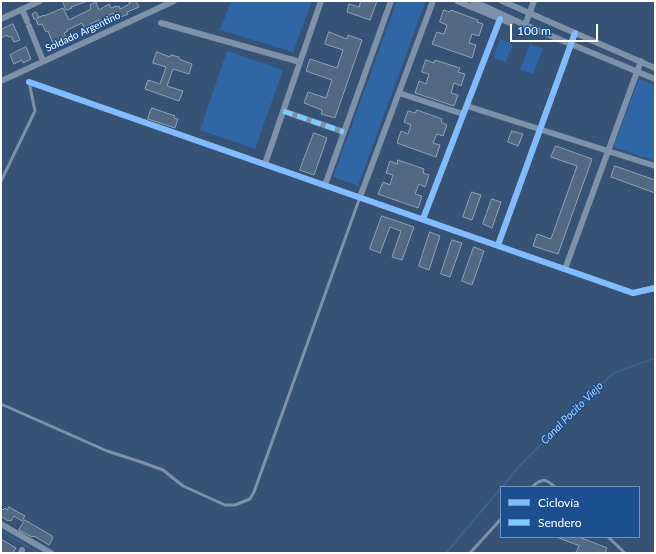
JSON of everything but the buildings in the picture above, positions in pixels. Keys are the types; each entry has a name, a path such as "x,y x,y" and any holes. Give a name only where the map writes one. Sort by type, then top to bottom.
{"street":[{"path":"1,19 40,1"},
{"name":"Soldado Argentino","path":"1,81 174,1"},
{"path":"265,164 321,1"},
{"path":"325,185 391,1"},
{"path":"360,197 433,1"},
{"path":"457,1 510,23 512,19"},
{"path":"473,1 525,25 655,79"},
{"path":"502,1 655,68"},
{"path":"525,25 534,1"},
{"path":"22,9 43,62"},
{"path":"423,220 500,19"},
{"path":"161,23 300,62"},
{"path":"498,245 575,33"},
{"path":"565,269 641,61"},
{"path":"29,82 633,293 655,288"},
{"path":"399,93 463,114"},
{"path":"467,106 655,166"},
{"path":"283,111 344,132"},
{"path":"1,524 51,553"}],"lane":[{"path":"1,181 35,110 29,82"},
{"path":"1,404 107,451 163,470 183,486 225,505 235,504 250,499 257,485 360,197"},
{"path":"533,486 539,481 544,480 548,481 554,486"},
{"path":"470,553 500,520"},
{"path":"609,538 625,553"}],"shaded area":[{"path":"231,1 312,1 293,52 220,30"},
{"path":"397,1 421,1 425,3 358,186 333,177"},
{"path":"500,39 513,44 506,62 493,58"},
{"path":"530,44 543,49 533,74 520,70"},
{"path":"227,51 283,70 255,149 200,130"},
{"path":"639,79 655,86 655,161 613,147"}],"waterway":[{"name":"Canal Pocito Viejo","path":"503,486 524,461 609,377 616,372 655,358"},
{"name":"Canal Pocito Viejo","path":"446,553 500,489"},
{"name":"Canal Pocito Viejo","path":"1,531 38,553"}],"marked path":[{"path":"283,111 344,132"}],"cycle path":[{"path":"423,219 500,19"},
{"path":"498,245 575,33"},
{"path":"29,82 633,293 655,288"}]}
